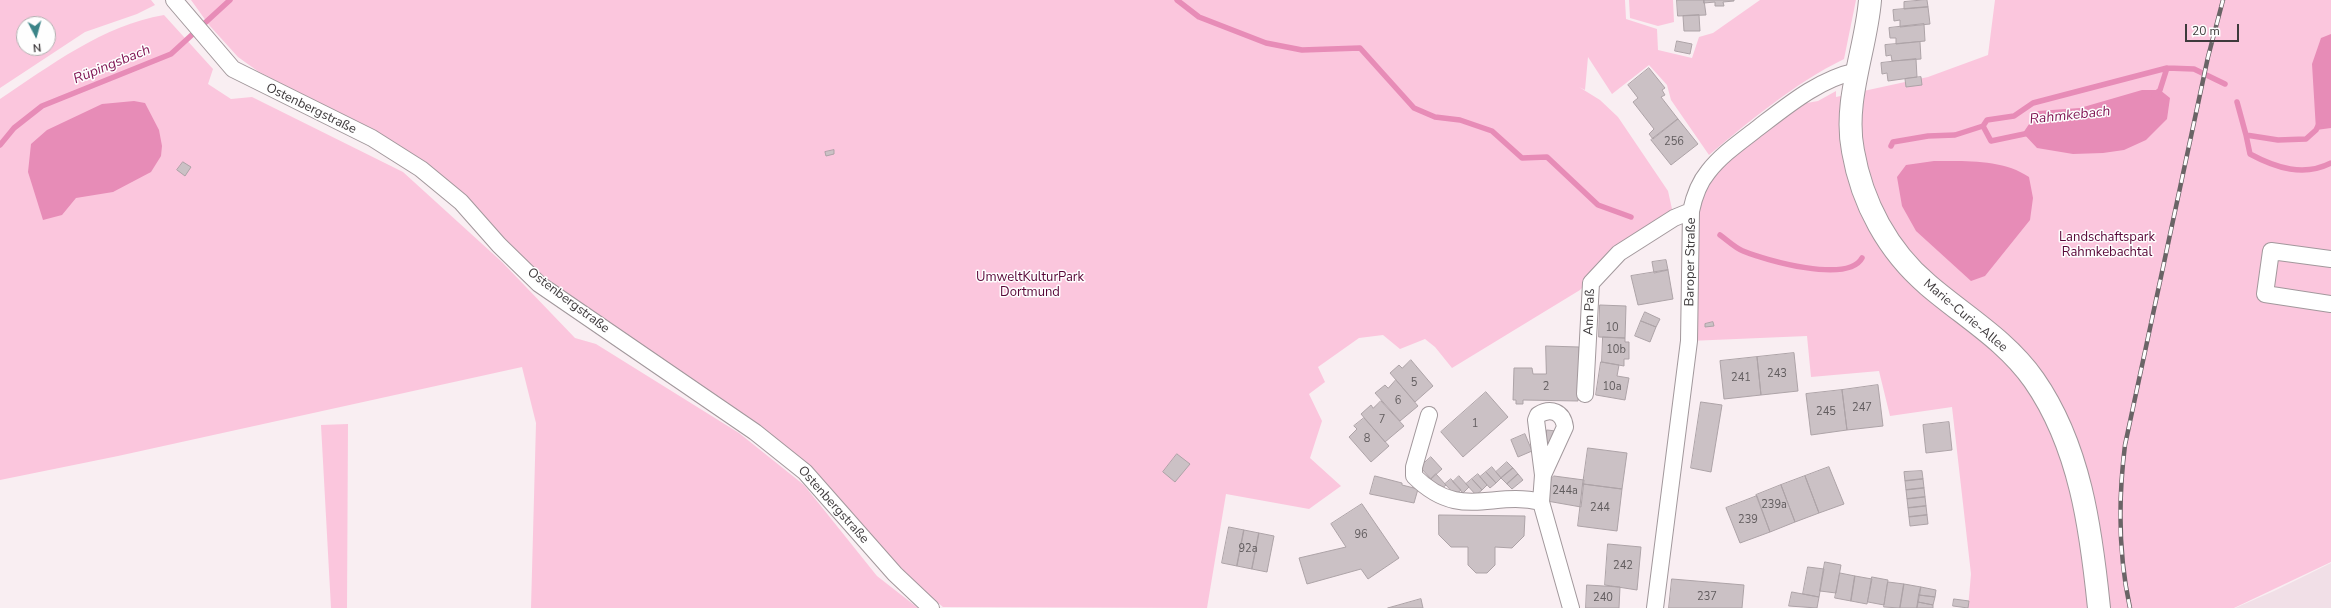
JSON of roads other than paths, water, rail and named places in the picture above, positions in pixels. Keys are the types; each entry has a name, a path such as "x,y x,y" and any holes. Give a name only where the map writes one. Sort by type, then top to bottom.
{"street":[{"name":"Ostenbergstraße","path":"174,0 232,69 372,138 421,169 461,202 499,245 539,284 755,432 805,472 895,574 932,608"},
{"path":"1857,71 1870,0"},
{"name":"Baroper Straße","path":"1655,608 1689,341 1691,211 1695,193 1707,172 1730,150 1793,101 1841,74 1857,71"},
{"name":"Marie-Curie-Allee","path":"1857,71 1851,123 1852,150 1861,187 1877,223 1895,251 1927,285 1985,329 2004,347 2033,379 2050,407 2066,439 2081,491 2094,559 2099,608"},
{"name":"Am Paß","path":"1585,394 1588,362 1591,283 1619,253 1674,218 1691,211"},
{"path":"2331,259 2271,251 2265,294 2331,304"},
{"path":"1429,415 1414,467 1414,476 1423,484 1454,500 1473,503 1530,499 1541,502"},
{"path":"1543,475 1541,502 1571,608"}],"water":[{"path":"2331,34 2331,128 2316,130 2312,64 2321,38"},
{"path":"2142,90 2160,90 2170,98 2167,119 2146,140 2124,150 2103,153 2073,154 2037,148 2023,133 2038,111 2080,108"},
{"path":"134,101 145,103 159,130 162,146 161,156 151,172 113,192 76,198 62,215 43,220 28,172 31,144 47,130 102,104"},
{"path":"1934,161 1971,161 1996,164 2019,171 2029,177 2033,198 2030,220 1985,276 1971,281 1916,231 1902,206 1897,177 1906,165"}],"waterway":[{"name":"Rüpingsbach","path":"0,145 14,128 42,106 171,54 230,0"},
{"name":"Rahmkebach","path":"1177,0 1199,17 1266,43 1302,50 1360,48 1414,108 1435,117 1460,120 1492,131 1522,158 1547,157 1598,205 1631,217"},
{"name":"Rahmkebach","path":"2154,95 2160,90 2167,68 2194,69 2225,84"},
{"name":"Rahmkebach","path":"1983,126 1987,120 2014,116 2033,103 2167,68"},
{"name":"Rahmkebach","path":"2237,102 2246,135 2278,140 2306,139 2316,130 2319,124"},
{"name":"Rahmkebach","path":"1891,146 1893,142 1928,136 1955,135 1983,126 1991,141 2029,133"},
{"name":"Rahmkebach","path":"2246,135 2250,154 2280,167 2300,170 2321,167 2331,163"},
{"name":"Rahmkebach","path":"1720,235 1740,250 1769,260 1806,268 1824,270 1841,269 1854,266 1862,258"}],"railway":[{"path":"2130,608 2123,567 2120,527 2121,486 2125,445 2208,57 2223,0"}],"park label":[{"name":"Landschaftspark Rahmkebachtal","path":"2107,246"},
{"name":"UmweltKulturPark Dortmund","path":"1030,286"}]}
